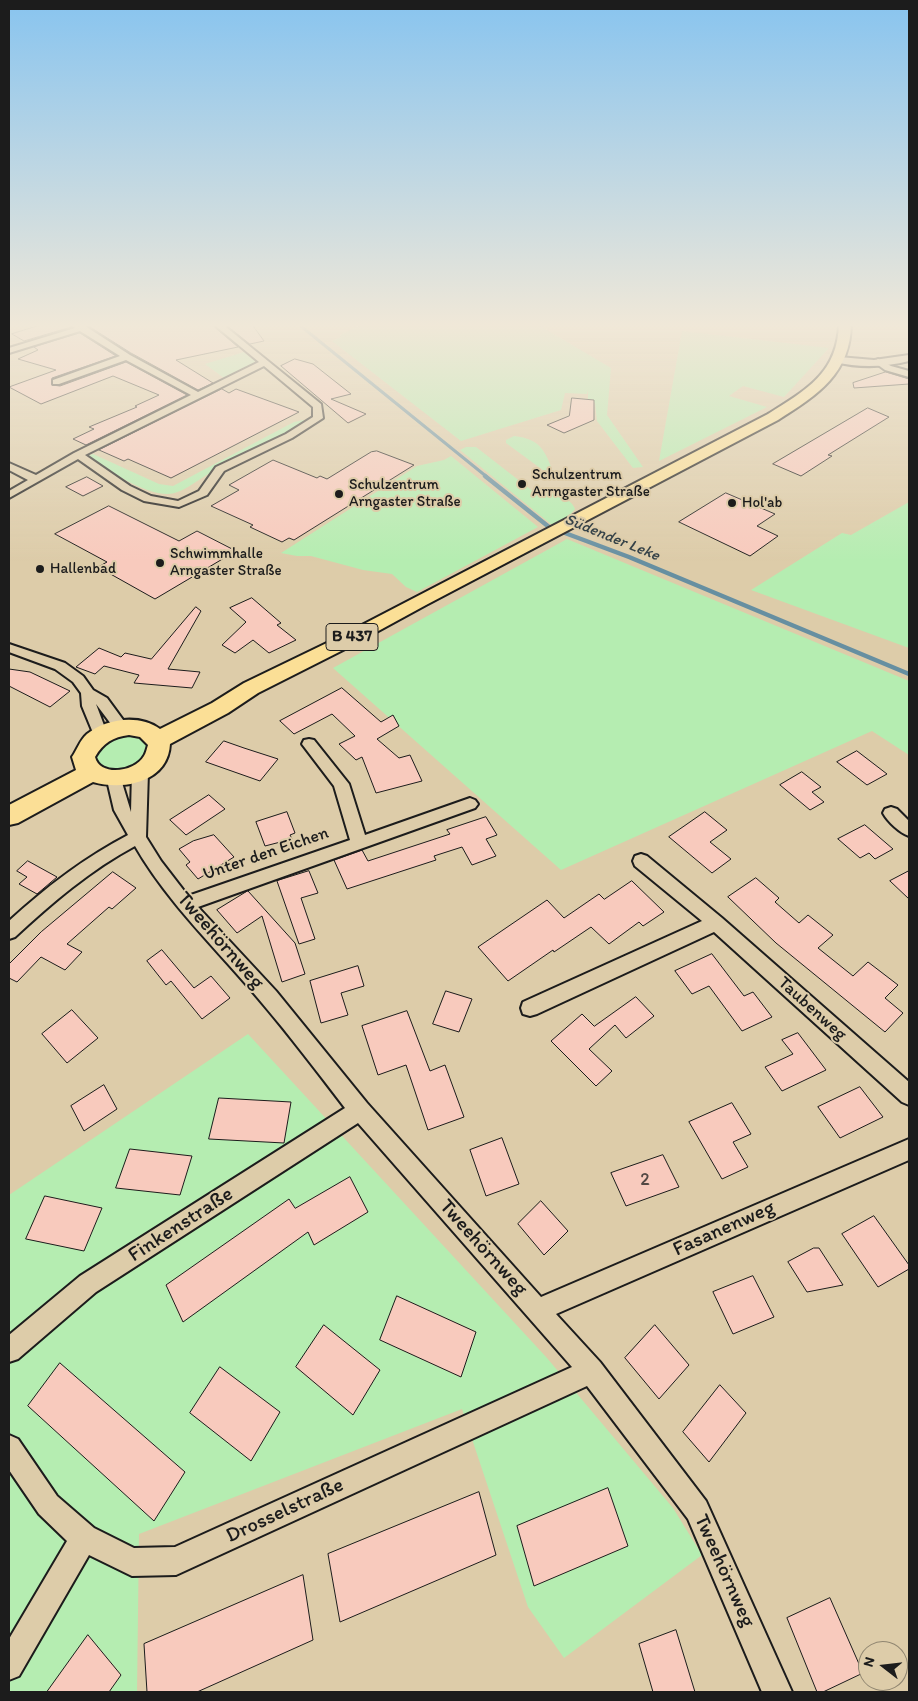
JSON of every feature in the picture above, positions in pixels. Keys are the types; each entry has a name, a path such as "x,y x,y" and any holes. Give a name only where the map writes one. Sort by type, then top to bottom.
{"main road":[{"name":"B 437","path":"152,735 220,708 251,688 342,643 567,525 774,416 794,402"},
{"path":"122,728 152,735 159,750 155,759 140,772 125,778 103,779 87,767 88,747 101,736 122,728"},
{"path":"9,803 87,767"},
{"path":"9,816 87,767"}],"street":[{"path":"9,495 78,455 186,402"},
{"path":"78,455 126,488 148,499 179,504 203,492 220,469 289,436 318,418 318,406 313,402"},
{"path":"9,466 34,479"},
{"path":"9,648 37,656 60,666 78,679 88,693 102,701 122,728"},
{"path":"88,693 89,706 101,736"},
{"path":"309,744 340,784 359,842"},
{"path":"9,932 63,883 99,858 138,837 140,772"},
{"name":"Tweehörnweg","path":"114,780 122,810 155,866 185,904 268,997 360,1110 591,1371 697,1510 777,1692"},
{"name":"Unter den Eichen","path":"185,904 470,804"},
{"path":"891,814 909,830"},
{"name":"Taubenweg","path":"641,860 716,923 909,1095"},
{"path":"530,1008 716,923"},
{"name":"Finkenstraße","path":"9,1350 88,1284 360,1110"},
{"name":"Fasanenweg","path":"539,1310 909,1148"},
{"name":"Drosselstraße","path":"9,1448 48,1505 84,1538 132,1562 176,1561 591,1371"},
{"path":"9,1666 84,1538"}],"green space":[{"path":"411,402 563,402 561,410 461,441"},
{"path":"608,402 607,415 643,467 633,468 597,421 595,403"},
{"path":"669,402 751,402 767,407 659,461"},
{"path":"304,420 304,424 227,463 186,488 172,494 158,493 137,486 87,458 87,456 93,454 159,484 173,486 294,422"},
{"path":"514,436 536,443 545,453 554,474 551,476 506,443 506,440"},
{"path":"466,447 476,447 539,496 547,492 559,496 570,502 575,509 569,516 552,525 460,450"},
{"path":"451,456 538,527 417,592 406,587 392,574 363,570 311,556 281,553 417,466 444,460"},
{"path":"909,502 909,648 751,590 842,533 851,535"},
{"path":"567,539 909,681 909,755 872,731 561,870 333,668"},
{"path":"129,735 143,740 147,744 146,756 134,766 121,771 114,771 101,767 95,761 98,750 106,742"},
{"path":"248,1034 547,1358 673,1508 702,1555 564,1658 528,1607 462,1409 139,1534 137,1692 109,1692 121,1674 88,1635 47,1692 9,1692 9,1195","holes":["219,1098 291,1102 284,1143","130,1149 192,1156 180,1195 117,1188","350,1177 368,1212 315,1245 308,1232 182,1322 166,1285 289,1199 295,1208","45,1196 102,1208 84,1250 26,1238","397,1296 475,1331 460,1377 380,1340","324,1325 380,1370 353,1415 296,1368","60,1364 185,1472 154,1520 28,1406","220,1367 280,1412 251,1461 190,1413","608,1489 628,1546 534,1586 517,1526"]}],"building":[{"path":"143,402 172,402 86,445 73,439 94,429 89,427 137,407 135,406"},
{"path":"195,402 273,402 299,412 171,478 128,459 124,461 99,450"},
{"path":"324,402 339,402 366,414 348,423"},
{"path":"571,402 594,402 594,420 564,433 547,425 569,416"},
{"path":"868,408 889,417 828,455 832,456 801,476 773,464"},
{"path":"377,451 414,465 294,540 289,538 282,542 250,527 253,525 211,506 239,490 229,485 273,460 317,478 320,476 327,479 371,452"},
{"path":"87,477 103,486 83,496 66,487"},
{"path":"726,493 775,514 757,526 778,536 750,556 679,522"},
{"path":"109,506 179,541 197,531 236,551 155,599 98,567 107,562 55,534"},
{"path":"252,598 281,623 277,625 296,640 269,653 253,640 235,653 222,645 246,622 230,608"},
{"path":"196,607 201,611 168,669 200,672 192,688 134,683 139,675 104,666 95,674 76,667 99,648 121,657 125,653 151,659"},
{"path":"9,669 30,672 70,691 50,707 9,686"},
{"path":"342,688 381,722 393,715 399,726 377,739 399,758 410,755 422,781 376,793 362,757 356,760 339,744 355,736 332,714 294,734 280,721"},
{"path":"224,741 278,759 260,781 206,762"},
{"path":"857,751 887,774 867,785 837,762"},
{"path":"802,772 821,787 812,792 824,802 810,810 780,785"},
{"path":"209,795 225,809 186,835 170,820"},
{"path":"287,812 295,833 290,835 292,839 265,846 256,822"},
{"path":"705,812 727,830 710,842 731,859 712,873 669,837"},
{"path":"486,817 497,835 486,839 496,856 472,865 462,847 434,856 436,860 347,889 334,860 362,850 368,861 450,834 447,830"},
{"path":"865,825 893,849 875,859 869,853 860,858 838,839"},
{"path":"214,835 234,857 198,879 186,865 190,862 179,849 193,841"},
{"path":"28,861 57,877 37,894 19,884 27,877 17,871"},
{"path":"309,871 318,893 301,898 315,939 299,944 277,881"},
{"path":"909,871 909,899 890,881"},
{"path":"113,872 136,888 112,909 109,907 67,944 82,952 65,970 41,957 17,982 9,978 9,964 41,932"},
{"path":"756,878 779,898 775,902 799,923 808,915 833,935 818,948 853,976 868,962 898,985 885,998 903,1013 885,1032 776,943 728,897"},
{"path":"632,881 664,912 643,926 639,922 609,944 591,927 508,981 478,947 547,900 564,918 599,894 604,899"},
{"path":"248,891 295,943 305,974 282,982 262,916 237,933 217,910"},
{"path":"162,950 194,988 211,976 230,998 202,1019 171,981 166,985 147,961"},
{"path":"712,954 744,996 753,992 772,1017 742,1031 709,986 692,994 675,971"},
{"path":"358,966 364,986 341,993 348,1015 321,1023 310,981"},
{"path":"446,991 472,999 459,1032 433,1024"},
{"path":"636,997 654,1016 626,1038 615,1025 589,1049 612,1071 596,1086 551,1041 582,1014 594,1026"},
{"path":"72,1010 98,1038 67,1063 42,1034"},
{"path":"407,1011 430,1071 445,1065 464,1117 428,1130 406,1065 378,1075 362,1026"},
{"path":"798,1033 826,1070 782,1091 765,1067 793,1054 782,1040"},
{"path":"104,1085 117,1109 84,1131 71,1106"},
{"path":"860,1087 883,1117 840,1138 818,1107"},
{"path":"219,1098 291,1102 284,1143 209,1139"},
{"path":"732,1103 751,1134 733,1142 748,1167 722,1179 689,1122"},
{"path":"502,1138 519,1184 486,1196 470,1150"},
{"path":"130,1149 192,1156 180,1195 116,1188"},
{"path":"663,1155 679,1187 626,1206 611,1173"},
{"path":"350,1177 368,1212 314,1245 308,1232 183,1322 166,1285 289,1199 295,1208"},
{"path":"45,1196 102,1208 84,1251 26,1239"},
{"path":"541,1201 568,1231 544,1255 518,1224"},
{"path":"874,1216 909,1265 909,1269 878,1287 842,1234"},
{"path":"814,1248 819,1248 843,1285 807,1292 788,1262"},
{"path":"753,1276 774,1317 733,1334 713,1292"},
{"path":"397,1296 476,1332 461,1377 380,1340"},
{"path":"324,1325 380,1370 353,1415 296,1367"},
{"path":"655,1325 689,1365 659,1399 625,1358"},
{"path":"60,1363 185,1472 154,1521 28,1406"},
{"path":"220,1367 280,1412 251,1461 190,1413"},
{"path":"720,1385 746,1413 709,1462 683,1432"},
{"path":"608,1488 628,1546 534,1586 517,1526"},
{"path":"479,1492 496,1555 340,1622 328,1554"},
{"path":"303,1575 313,1640 197,1692 147,1692 144,1644"},
{"path":"830,1598 858,1662 858,1675 823,1692 817,1692 787,1618"},
{"path":"676,1630 695,1692 653,1692 639,1644"},
{"path":"88,1635 121,1675 109,1692 47,1692"}],"waterway":[{"name":"Südender Leke","path":"395,402 487,477"},
{"name":"Südender Leke","path":"485,476 549,527 629,557 909,674"}],"place":[{"name":"Schulzentrum Arrngaster Straße","path":"522,484"},
{"name":"Schulzentrum Arngaster Straße","path":"339,494"},
{"name":"Hol'ab","path":"732,503"},
{"name":"Schwimmhalle Arngaster Straße","path":"160,563"},
{"name":"Hallenbad","path":"40,569"}]}
